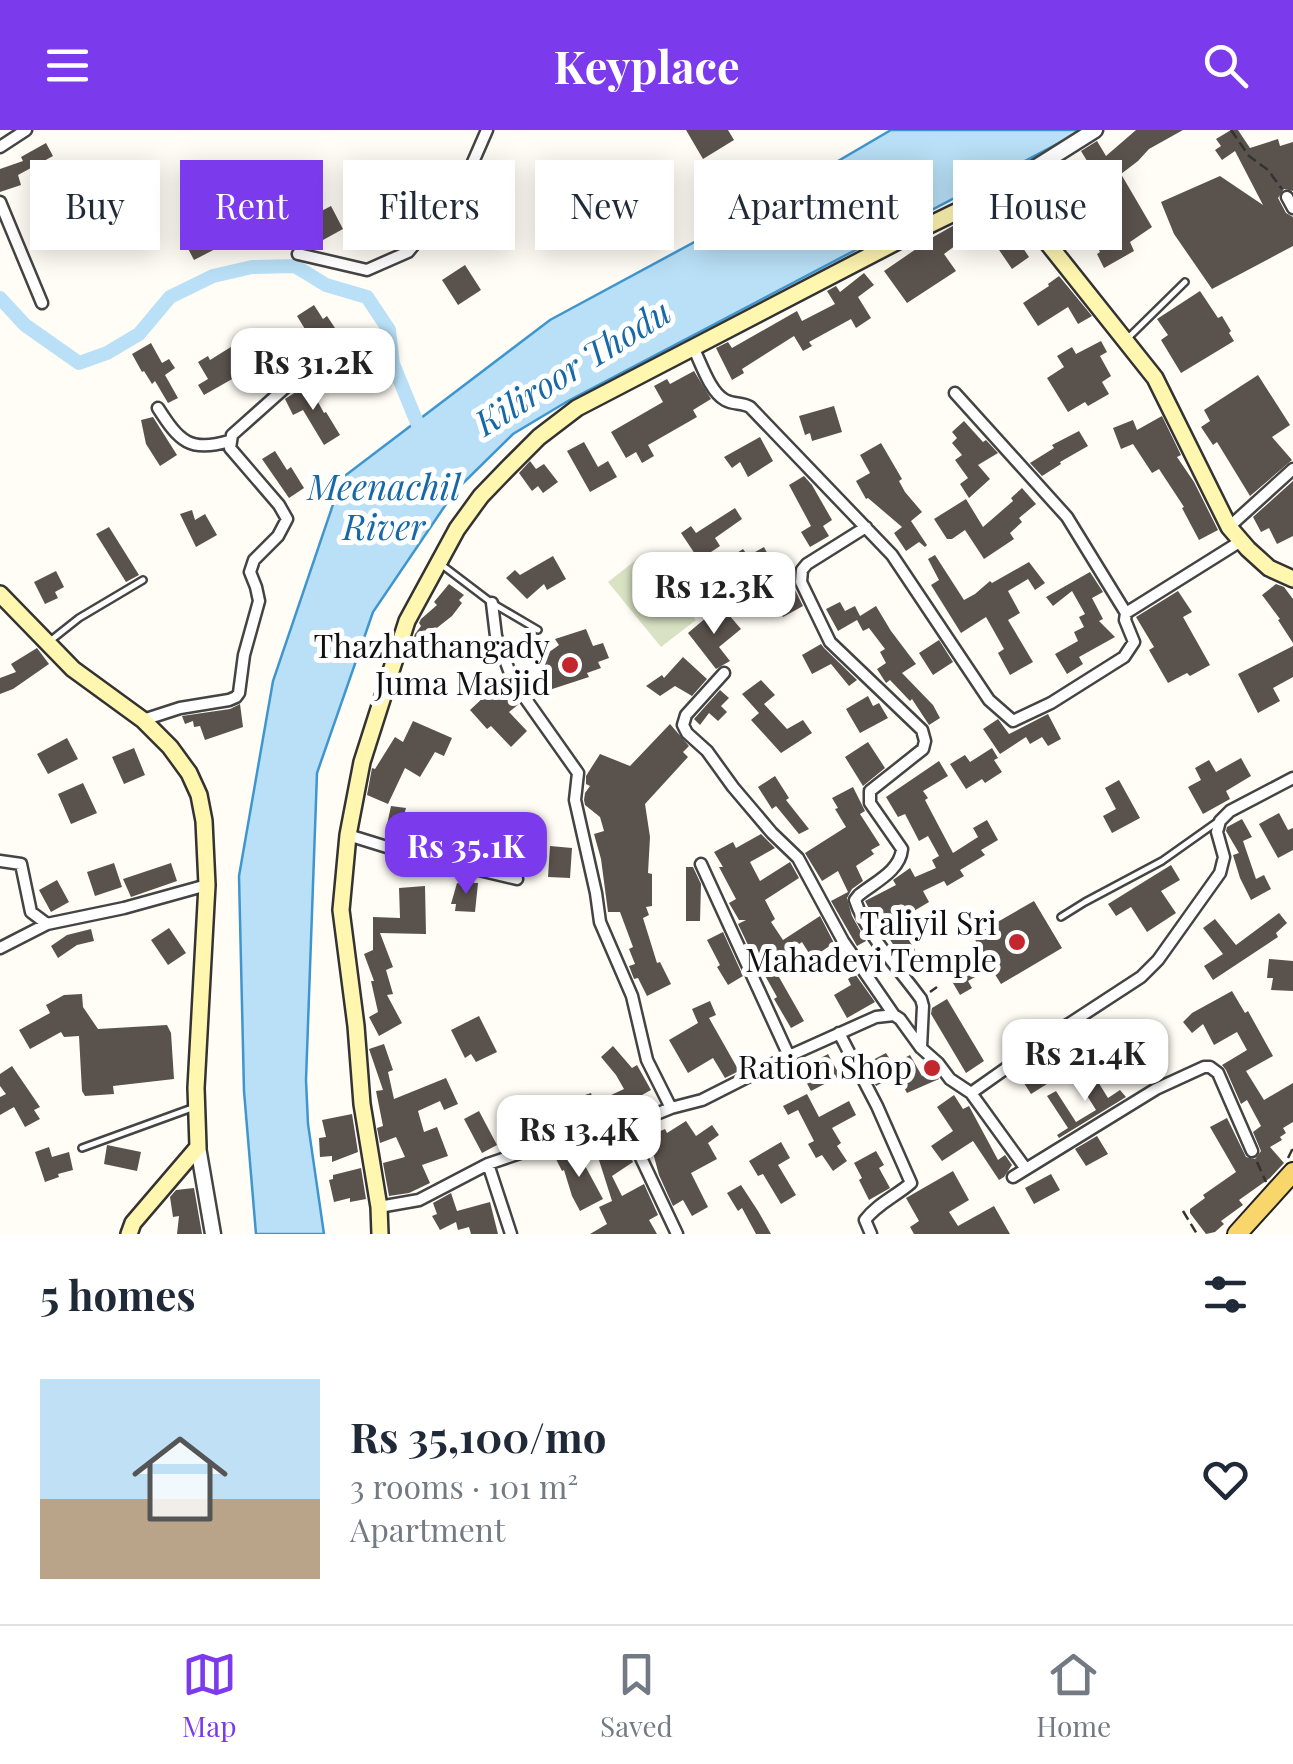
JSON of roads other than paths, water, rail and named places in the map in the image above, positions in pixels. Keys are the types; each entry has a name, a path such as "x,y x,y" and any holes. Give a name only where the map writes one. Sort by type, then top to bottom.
{"main road":[{"path":"380,1234 340,910 348,835 362,762 408,621 456,528 481,496 539,438 577,408 953,213"},
{"path":"1053,250 1155,378 1228,527 1269,568 1293,580"},
{"path":"0,594 73,669 143,720 170,747 190,773 199,795 207,885 198,1147 133,1223 129,1234"},
{"path":"1237,1234 1272,1196 1290,1164"}],"street":[{"path":"0,147 26,130"},
{"path":"298,254 366,270 408,252 463,185 487,130"},
{"path":"1047,160 1095,130"},
{"path":"1287,197 1293,208"},
{"path":"0,202 42,303"},
{"path":"693,348 720,397 750,407 892,554 989,700 1013,722 1124,657 1134,642 1126,613 1066,517 955,393"},
{"path":"143,720 180,708 228,700 239,693 259,601 250,572 254,560 278,536 287,519 280,505 230,448 229,441 305,370"},
{"path":"158,408 174,432 190,444 210,447 229,441"},
{"path":"1228,527 1293,468"},
{"path":"866,528 808,564 802,570 801,582 837,652 922,730 925,740 923,748 870,791 870,802 902,849 901,860 856,900 879,942 921,998 921,1048"},
{"path":"1126,613 1241,541"},
{"path":"492,603 496,636 513,682 578,773 574,800 600,922 632,996 648,1060 671,1108"},
{"path":"724,673 686,715 683,725 687,733 707,751 772,833 798,858 844,941 894,1016 904,1022 921,1048 950,1079 971,1093 1026,1169"},
{"path":"971,1093 1141,977 1158,960 1220,873 1224,856 1218,832 1220,821 1230,811 1293,778"},
{"path":"348,835 516,879"},
{"path":"0,862 20,864 31,912 47,924"},
{"path":"701,864 789,1056"},
{"path":"0,948 47,924 207,885"},
{"path":"378,1207 419,1200 488,1164 538,1146 626,1126 702,1100 839,1032 876,1017 894,1016"},
{"path":"839,1032 911,1183 872,1211 865,1220 871,1234"},
{"path":"1013,1177 1156,1089 1210,1067 1218,1073 1229,1094 1252,1151"},
{"path":"626,1126 677,1234"},
{"path":"198,1147 213,1234"},
{"path":"488,1164 510,1234"}],"lane":[{"path":"1126,340 1185,282"},
{"path":"439,563 492,603 538,630"},
{"path":"47,644 79,618 144,580"},
{"path":"1061,917 1162,861 1220,821"},
{"path":"82,1148 197,1106"}],"water":[{"name":"Meenachil River","path":"891,130 1084,130 1027,160 953,160 953,199 933,209 933,160 840,160"},
{"name":"Meenachil River","path":"694,242 694,250 856,250 568,401 513,434 455,491 373,612 317,773 306,1080 308,1124 324,1234 256,1234 244,1091 239,876 273,681 342,478 550,320"}],"waterway":[{"path":"0,298 25,325 79,363 107,353 139,334 170,297 213,276 252,267 295,266 326,285 367,297 389,330 393,364 423,437"}],"place":[{"name":"Thazhathangady Juma Masjid","path":"570,665"},
{"name":"Taliyil Sri Mahadevi Temple","path":"1017,942"},
{"name":"Ration Shop","path":"932,1068"}],"water label":[{"name":"Kiliroor Thodu","path":"573,368"}]}
